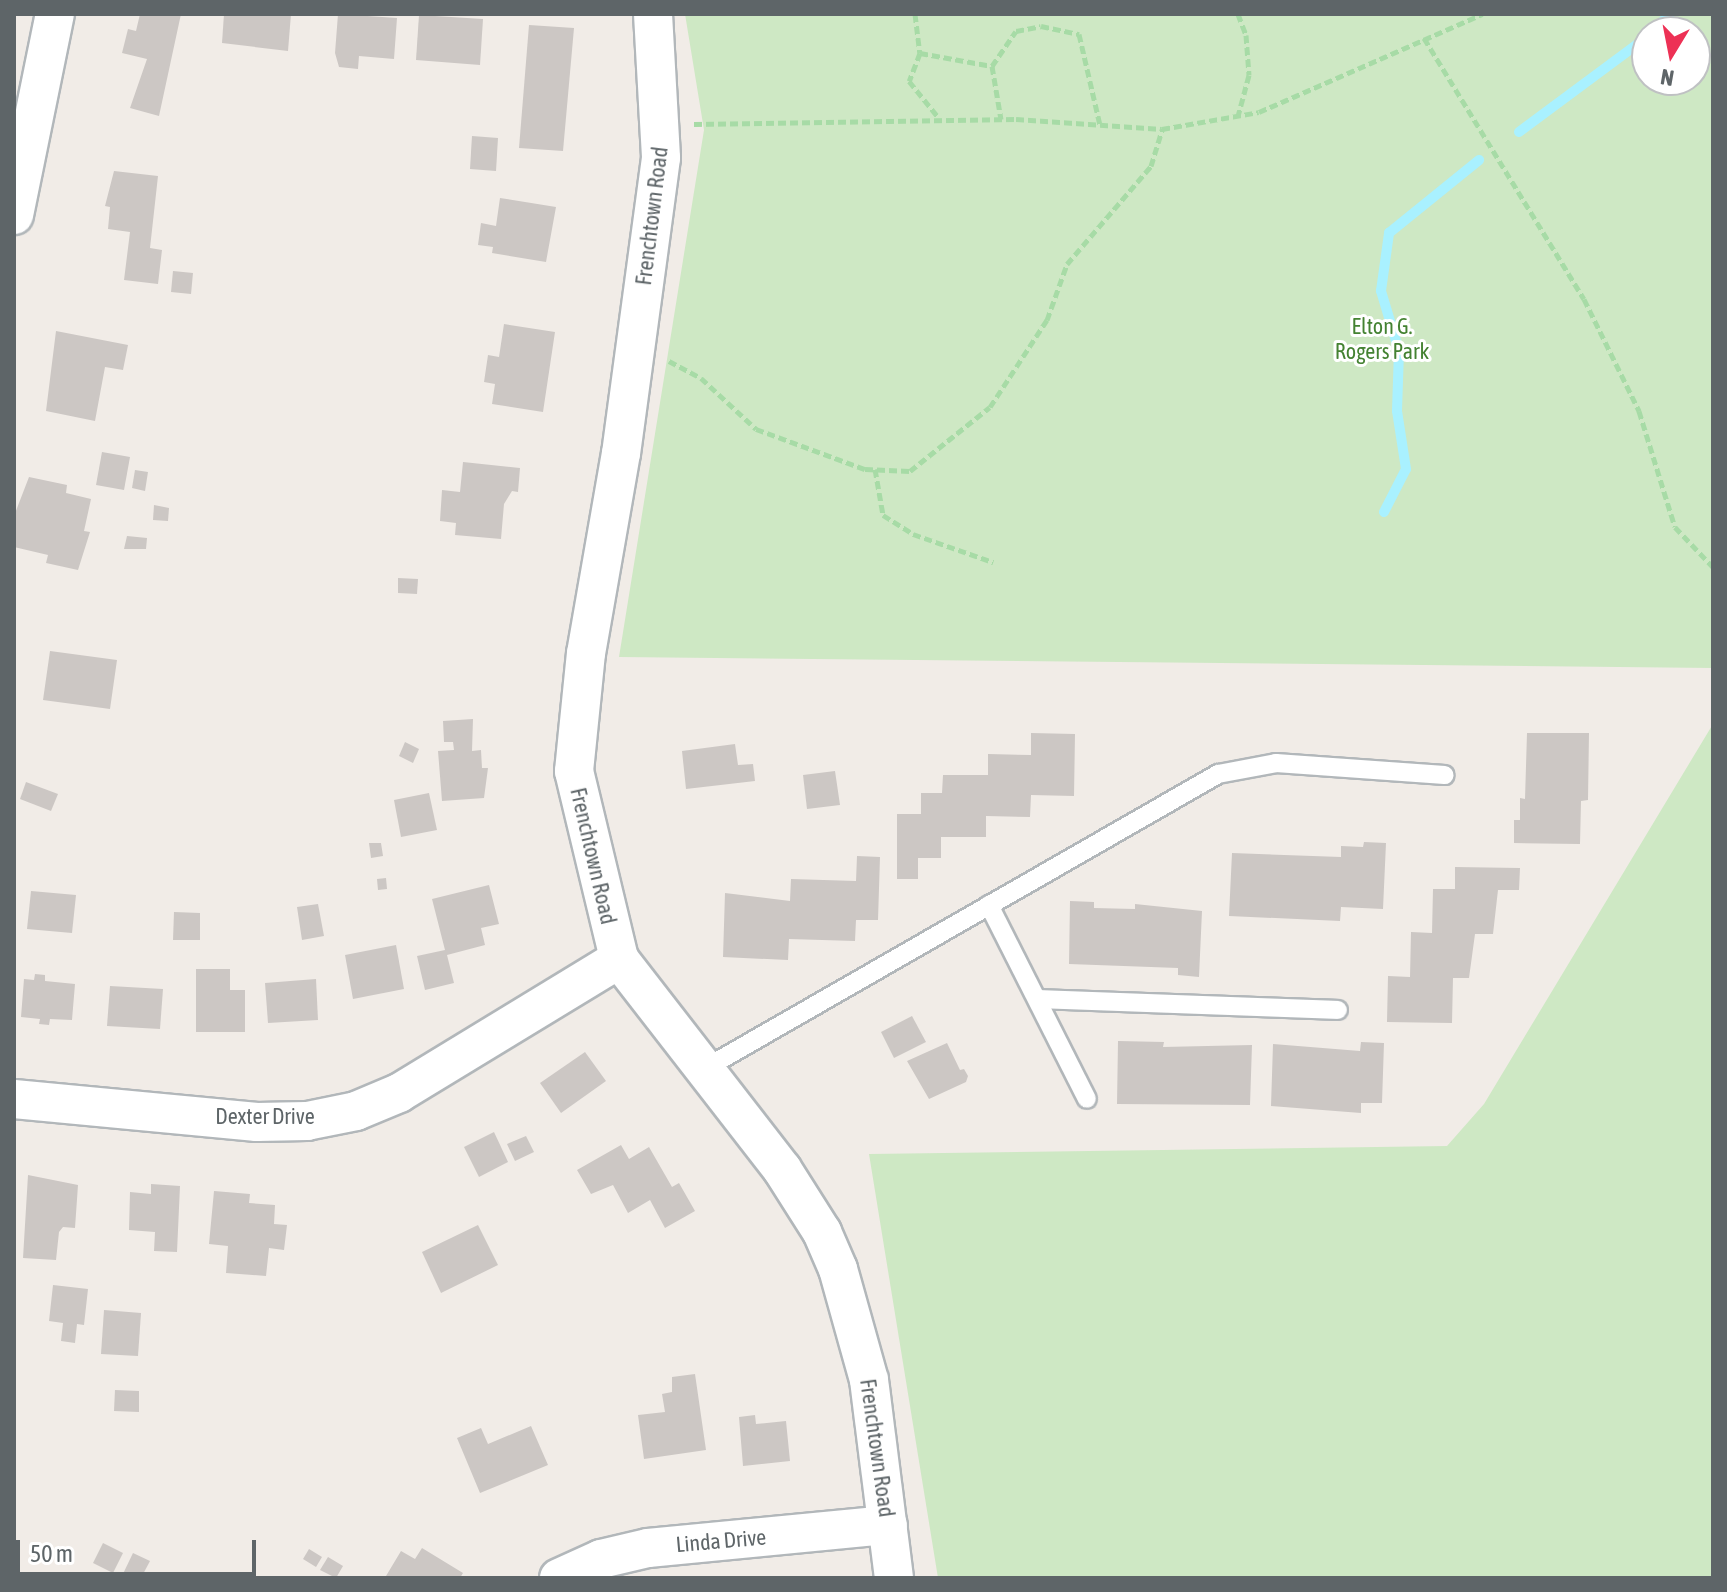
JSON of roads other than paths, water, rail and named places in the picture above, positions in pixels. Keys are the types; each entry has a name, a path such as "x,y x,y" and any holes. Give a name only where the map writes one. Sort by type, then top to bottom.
{"street":[{"path":"14,215 55,14"},
{"name":"Frenchtown Road","path":"653,14 662,124 636,345 586,653 574,771 601,903 619,959 782,1169 822,1232 838,1269 869,1380 894,1578"},
{"name":"Dexter Drive","path":"14,1099 257,1122 307,1121 356,1111 399,1093 619,959"},
{"name":"Linda Drive","path":"559,1578 601,1559 648,1548 888,1525"}],"lane":[{"path":"704,1069 1218,774 1276,763 1445,775"},
{"path":"989,905 1087,1099"},
{"path":"1039,999 1338,1010"}],"waterway":[{"path":"1519,132 1631,49"},
{"path":"1384,512 1406,469 1397,411 1399,351 1381,291 1389,233 1479,160"}],"park label":[{"name":"Elton G. Rogers Park","path":"1382,338"}]}
